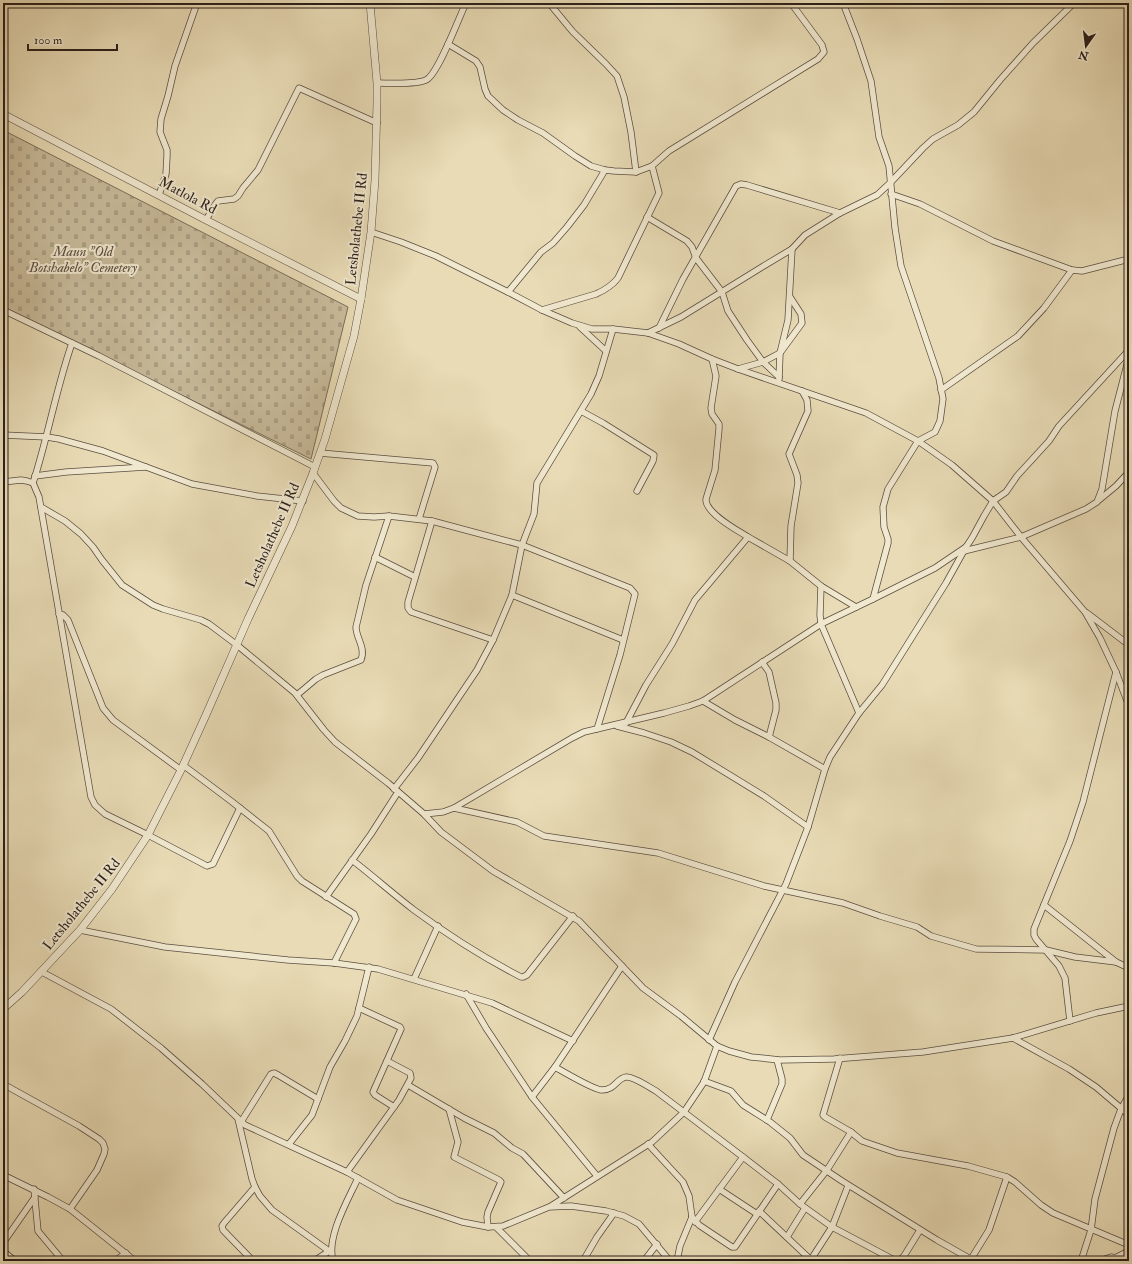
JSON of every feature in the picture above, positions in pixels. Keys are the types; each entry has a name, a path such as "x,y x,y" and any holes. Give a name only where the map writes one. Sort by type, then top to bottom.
{"street":[{"path":"160,195 166,174 167,156 167,150 160,132 161,119 175,66 197,3"},
{"name":"Letsholathebe II Rd","path":"3,1009 42,972 80,930 112,889 148,835 182,767 303,501 320,454 354,336 371,232 375,180 377,83 370,3"},
{"path":"377,83 418,82 427,80 434,73 466,3"},
{"path":"549,3 573,32 617,76 624,97 636,172"},
{"path":"448,44 476,61 480,67 488,96 503,110 543,133 591,166 605,170 636,172 652,166 669,151 821,56 824,52 822,45 792,3"},
{"path":"843,3 871,81 879,137 889,166 891,194 901,266 940,378 943,400 940,421 935,432 918,441 893,480 885,499 884,527 888,543 873,599"},
{"path":"648,333 681,316 792,249 805,235 840,213 877,195 933,139 958,125 974,112 1028,48 1074,3"},
{"path":"206,220 218,201 234,199 238,196 258,170 299,88 376,123"},
{"name":"Matlola Rd","path":"3,114 361,299"},
{"path":"542,310 596,294 614,284 659,192 652,166"},
{"path":"508,292 541,252 553,243 567,227 584,205 605,170"},
{"path":"659,328 670,305 736,186 741,184 840,213"},
{"path":"891,194 920,204 993,241 1072,270 1082,272 1129,260"},
{"path":"647,218 687,241 692,247 696,258 722,292 728,311 763,362 779,380"},
{"path":"371,232 436,256 542,310 579,325 592,329 613,329 648,333 679,344 738,369 779,380 802,391 866,413 918,441 952,465 993,501 1021,537 1085,612 1100,638 1116,672 1129,706"},
{"path":"779,380 780,353 788,320 792,249"},
{"path":"941,390 1018,336 1044,308 1072,270"},
{"path":"738,369 763,362 780,353 802,323 802,314 790,297"},
{"path":"3,310 202,408 314,470 334,501 341,508 349,512 365,517 389,516 419,518 522,545 630,588 635,594 620,655 597,729"},
{"path":"579,325 606,351"},
{"path":"326,897 371,834 396,791 477,670 493,640 512,595 522,545 534,514 537,483 591,394 599,376 613,329"},
{"path":"72,343 61,375 47,437 33,483 39,496 92,801 105,814 148,835 205,866 210,866 213,864 240,808"},
{"path":"709,1040 735,982 783,890 808,827 830,757 858,713 882,685 946,583 993,501 1006,492 1017,476 1049,441 1059,426 1129,350"},
{"path":"1097,502 1102,489 1115,411 1129,357"},
{"path":"712,359 716,376 711,408 712,414 719,424 719,429 715,470 706,499 708,508 748,537 790,561 821,586 856,607"},
{"path":"790,561 791,526 798,483 797,475 789,454 808,411 807,400 802,391"},
{"path":"581,410 603,422 654,455 653,461 636,491"},
{"path":"3,435 47,437 86,445 204,486 257,496 303,501"},
{"path":"320,454 433,463 435,467 419,518"},
{"path":"35,476 66,472 148,467"},
{"path":"424,814 443,812 454,808 584,732 615,726 703,701 716,694 821,624 935,568 965,549 1021,537 1086,510 1116,486 1129,472"},
{"path":"3,482 21,480 33,483"},
{"path":"41,507 65,521 81,534 93,547 122,585 153,605 205,622 237,644 297,695 329,736 424,814 441,832 493,871 573,916 646,991 681,1016 716,1046 751,1057 777,1060 840,1058 923,1052 1013,1038 1070,1020 1129,1006"},
{"path":"297,695 324,674 361,660 362,649 356,632 356,627 366,585 389,516"},
{"path":"432,521 408,602 410,611 493,640"},
{"path":"626,723 646,685 672,644 695,600 748,537"},
{"path":"375,557 415,577"},
{"path":"821,586 821,624 858,713"},
{"path":"512,595 624,640"},
{"path":"1085,612 1129,645"},
{"path":"59,614 68,620 103,708 113,720 240,808 269,831 297,876 302,881 354,914 356,919 334,963"},
{"path":"762,662 769,672 776,703 776,710 769,736"},
{"path":"1070,1020 1065,978 1059,966 1036,939 1034,929 1070,841 1083,802 1116,672"},
{"path":"703,701 740,723 769,736 825,769"},
{"path":"615,726 644,733 671,742 692,752 764,796 808,827"},
{"path":"454,808 517,822 544,836 658,853 783,890 843,903 917,927 931,936 976,949 1046,950 1075,957 1116,962"},
{"path":"352,860 405,903 438,926 499,966 524,977 573,916"},
{"path":"1044,905 1116,962 1129,968"},
{"path":"414,979 438,926"},
{"path":"80,930 165,947 369,967 466,994 500,1006 573,1041"},
{"path":"532,1097 573,1041 622,966"},
{"path":"289,1144 312,1114 327,1074 357,1016 369,967"},
{"path":"42,972 120,1015 161,1048 202,1084 239,1121 250,1128 289,1144 404,1202 462,1222 488,1227 503,1226 549,1207 648,1144 684,1112 704,1081 716,1046"},
{"path":"466,994 486,1028 532,1097 597,1176"},
{"path":"359,1008 401,1027 401,1031 373,1092 375,1095 394,1107"},
{"path":"1013,1038 1069,1069 1096,1087 1129,1115"},
{"path":"840,1058 823,1115 851,1132 862,1141 897,1153 968,1166 1007,1177 1053,1213 1129,1245"},
{"path":"767,1120 782,1084 777,1060"},
{"path":"347,1172 394,1107 412,1076 410,1073 387,1061"},
{"path":"555,1067 600,1090 611,1088 623,1077 627,1076 656,1091 744,1156 800,1204 832,1228 890,1259 900,1260 920,1230"},
{"path":"318,1099 278,1075 272,1074 239,1121 248,1166 255,1187 260,1196 272,1210 330,1250 334,1260"},
{"path":"704,1081 731,1091 743,1105 767,1120 790,1138 803,1155 827,1170 848,1186 973,1260 989,1230 1007,1177"},
{"path":"3,1084 79,1126 103,1143 104,1154 97,1170 70,1209"},
{"path":"408,1085 449,1109 488,1129 514,1150 523,1154 564,1198"},
{"path":"1081,1261 1091,1230 1096,1199 1114,1128 1121,1109 1129,1095"},
{"path":"449,1109 458,1142 454,1157 499,1180 500,1182 488,1212 488,1227"},
{"path":"800,1204 827,1170 851,1132"},
{"path":"648,1144 683,1182 691,1205 694,1220 734,1247 736,1247 778,1184"},
{"path":"677,1261 681,1242 694,1220 744,1156"},
{"path":"3,1175 34,1189 70,1209 135,1261"},
{"path":"314,1261 330,1250 334,1231 358,1178"},
{"path":"719,1189 758,1213 787,1237 811,1260 832,1228 848,1186"},
{"path":"253,1261 223,1230 222,1226 255,1187"},
{"path":"34,1189 38,1231 63,1261"},
{"path":"3,1243 35,1197"},
{"path":"549,1207 571,1206 600,1210 632,1219 657,1244 670,1261"},
{"path":"787,1237 805,1208"},
{"path":"583,1261 597,1237 614,1213"},
{"path":"496,1227 530,1261"},
{"path":"644,1261 657,1244"},
{"path":"3,1251 15,1261"},
{"path":"1117,1257 1129,1251"},
{"path":"115,1261 126,1253"},
{"path":"1100,1261 1111,1257 1129,1260"}],"green space":[{"name":"Maun \"Old Botshabelo\" Cemetery","path":"3,130 348,307 311,459 3,307"}]}
